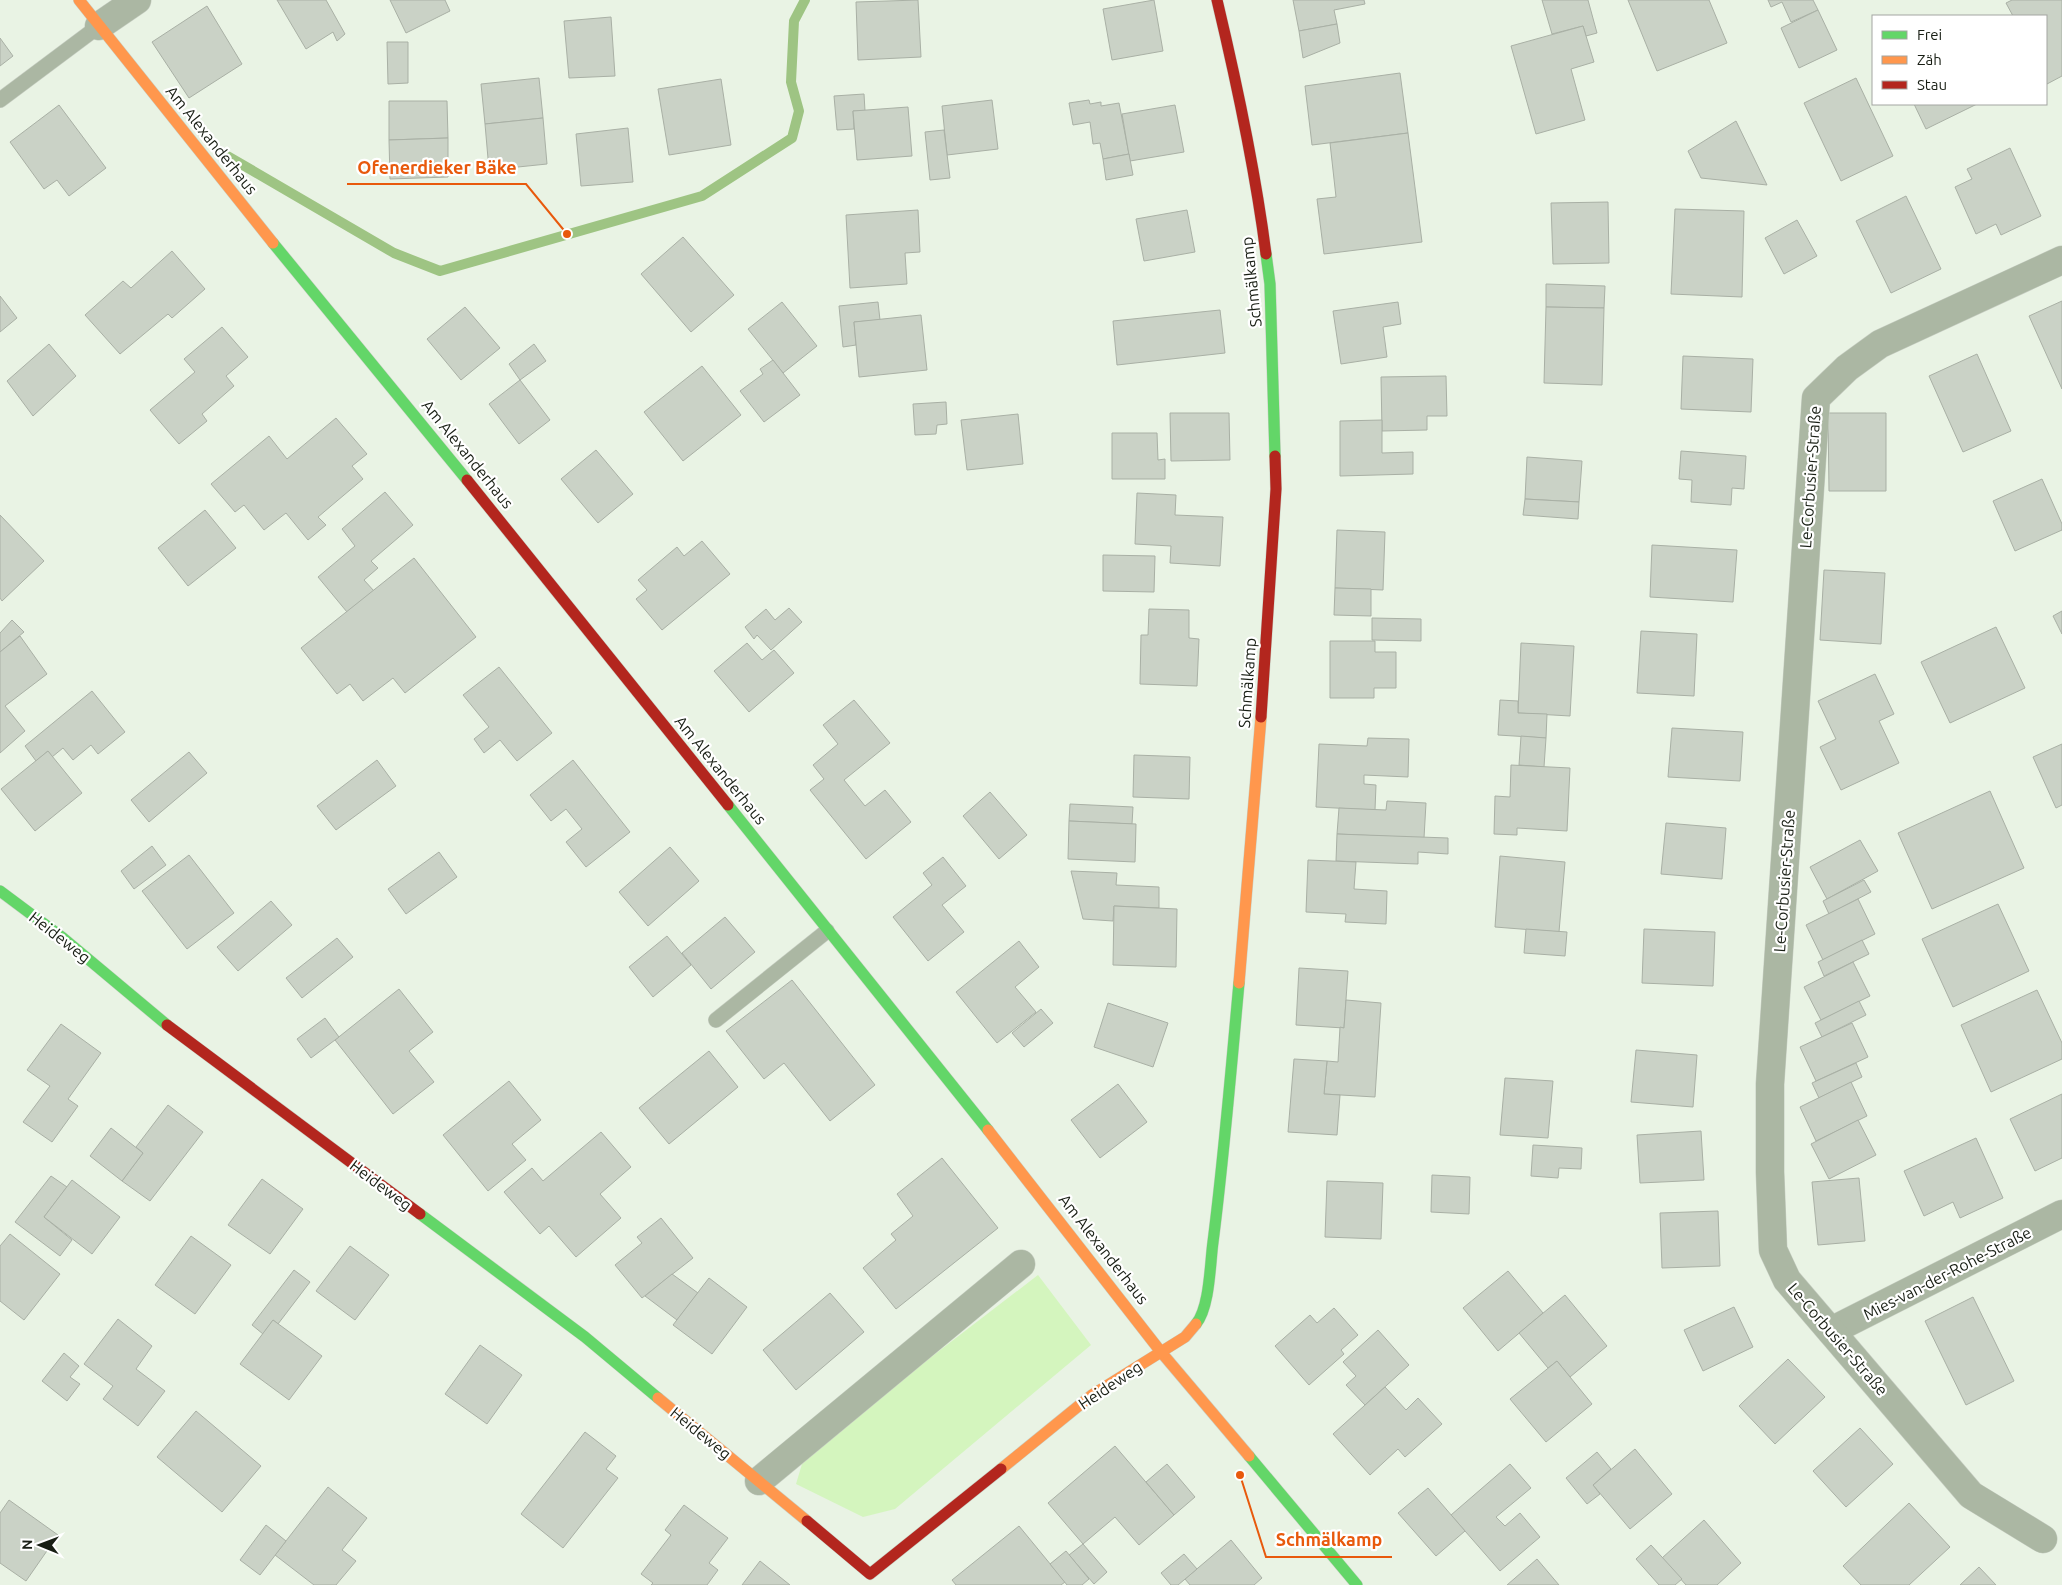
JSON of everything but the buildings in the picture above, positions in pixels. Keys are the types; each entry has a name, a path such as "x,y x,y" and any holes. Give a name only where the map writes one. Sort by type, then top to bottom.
{"street":[{"name":"Am Alexanderhaus","path":"78,0 198,152 485,502 827,931 967,1102 1162,1352 1357,1585"},
{"path":"99,26 137,0"},
{"name":"Schmälkamp","path":"1162,1352 1185,1337 1200,1318 1207,1291 1224,1154 1262,710 1276,489 1270,284 1256,177 1239,91 1217,0"},
{"name":"Le-Corbusier-Straße","path":"2043,1539 1971,1495 1787,1280 1773,1250 1770,1172 1770,1084 1816,398 1847,368 1880,344 2062,260"},
{"name":"Heideweg","path":"0,891 63,938 187,1040 584,1337 759,1481 866,1580 1092,1395 1132,1368 1162,1352"},
{"name":"Mies-van-der-Rohe-Straße","path":"1831,1331 2062,1214"},
{"path":"759,1481 1021,1264"}],"lane":[{"path":"0,100 99,26"},
{"path":"716,1020 827,931"}],"green space":[{"path":"1038,1275 1091,1345 895,1509 863,1517 796,1484 805,1454"}],"waterway":[{"path":"224,154 394,253 440,271 702,196 792,138 799,111 791,82 794,21 805,0"}],"traffic: fast":[{"path":"273,243 467,480"},
{"path":"1266,254 1270,284 1275,456"},
{"path":"728,805 988,1130"},
{"path":"0,891 63,938 167,1025"},
{"path":"1196,1324 1204,1307 1209,1284 1239,983"},
{"path":"420,1214 585,1337 658,1398"},
{"path":"1249,1456 1357,1585"}],"traffic: slow":[{"path":"79,0 273,243"},
{"path":"1239,983 1261,717"},
{"path":"988,1130 1161,1352 1249,1456"},
{"path":"1001,1469 1092,1395 1185,1337 1196,1324"},
{"path":"658,1398 807,1521"}],"traffic: jam":[{"path":"1217,0 1245,126 1266,254"},
{"path":"1261,717 1276,489 1275,456"},
{"path":"467,480 728,805"},
{"path":"167,1025 420,1214"},
{"path":"807,1521 870,1574 1001,1469"}],"place":[{"name":"Ofenerdieker Bäke","path":"567,234"},
{"name":"Schmälkamp","path":"1240,1475"}]}
